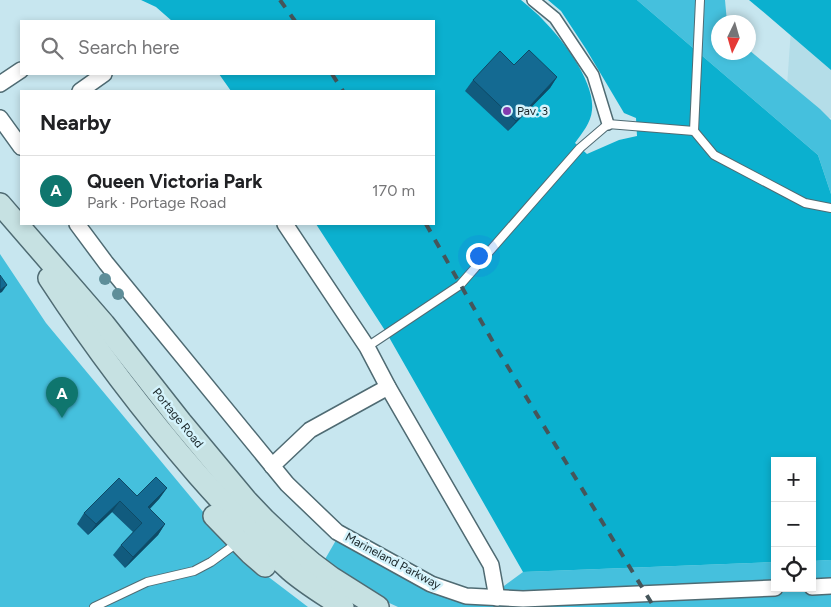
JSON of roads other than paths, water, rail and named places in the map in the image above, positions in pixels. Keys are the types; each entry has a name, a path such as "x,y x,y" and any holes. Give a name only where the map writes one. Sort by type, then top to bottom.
{"main road":[{"name":"Portage Road","path":"0,205 78,320 146,413 190,485 207,508 252,532 296,550 332,578 378,607"},
{"name":"Portage Road","path":"0,205 104,324 187,430 236,488 252,532 291,571 342,607"},
{"path":"252,532 265,566 319,607"}],"street":[{"path":"533,0 555,18 593,75 608,124"},
{"path":"0,84 20,71"},
{"path":"81,90 103,75"},
{"path":"0,118 19,140"},
{"name":"Marineland Parkway","path":"78,225 106,263 288,484 337,532 431,584 466,596 523,599 771,588"},
{"path":"286,225 367,347 388,387 491,565 498,598"},
{"path":"272,466 310,430 388,387"},
{"path":"816,587 831,586"}],"lane":[{"path":"700,0 694,131 714,154 805,203 831,208"},
{"path":"367,347 460,285 580,148 608,124 694,131"},
{"path":"94,607 147,582 194,571 212,562 252,532"}],"railway":[{"path":"280,0 294,20"},
{"path":"333,75 342,90"},
{"path":"427,225 497,349 654,607"}],"place":[{"name":"Pav. 3","path":"507,111"},
{"name":"Queen Victoria Park","path":"62,418"}]}
